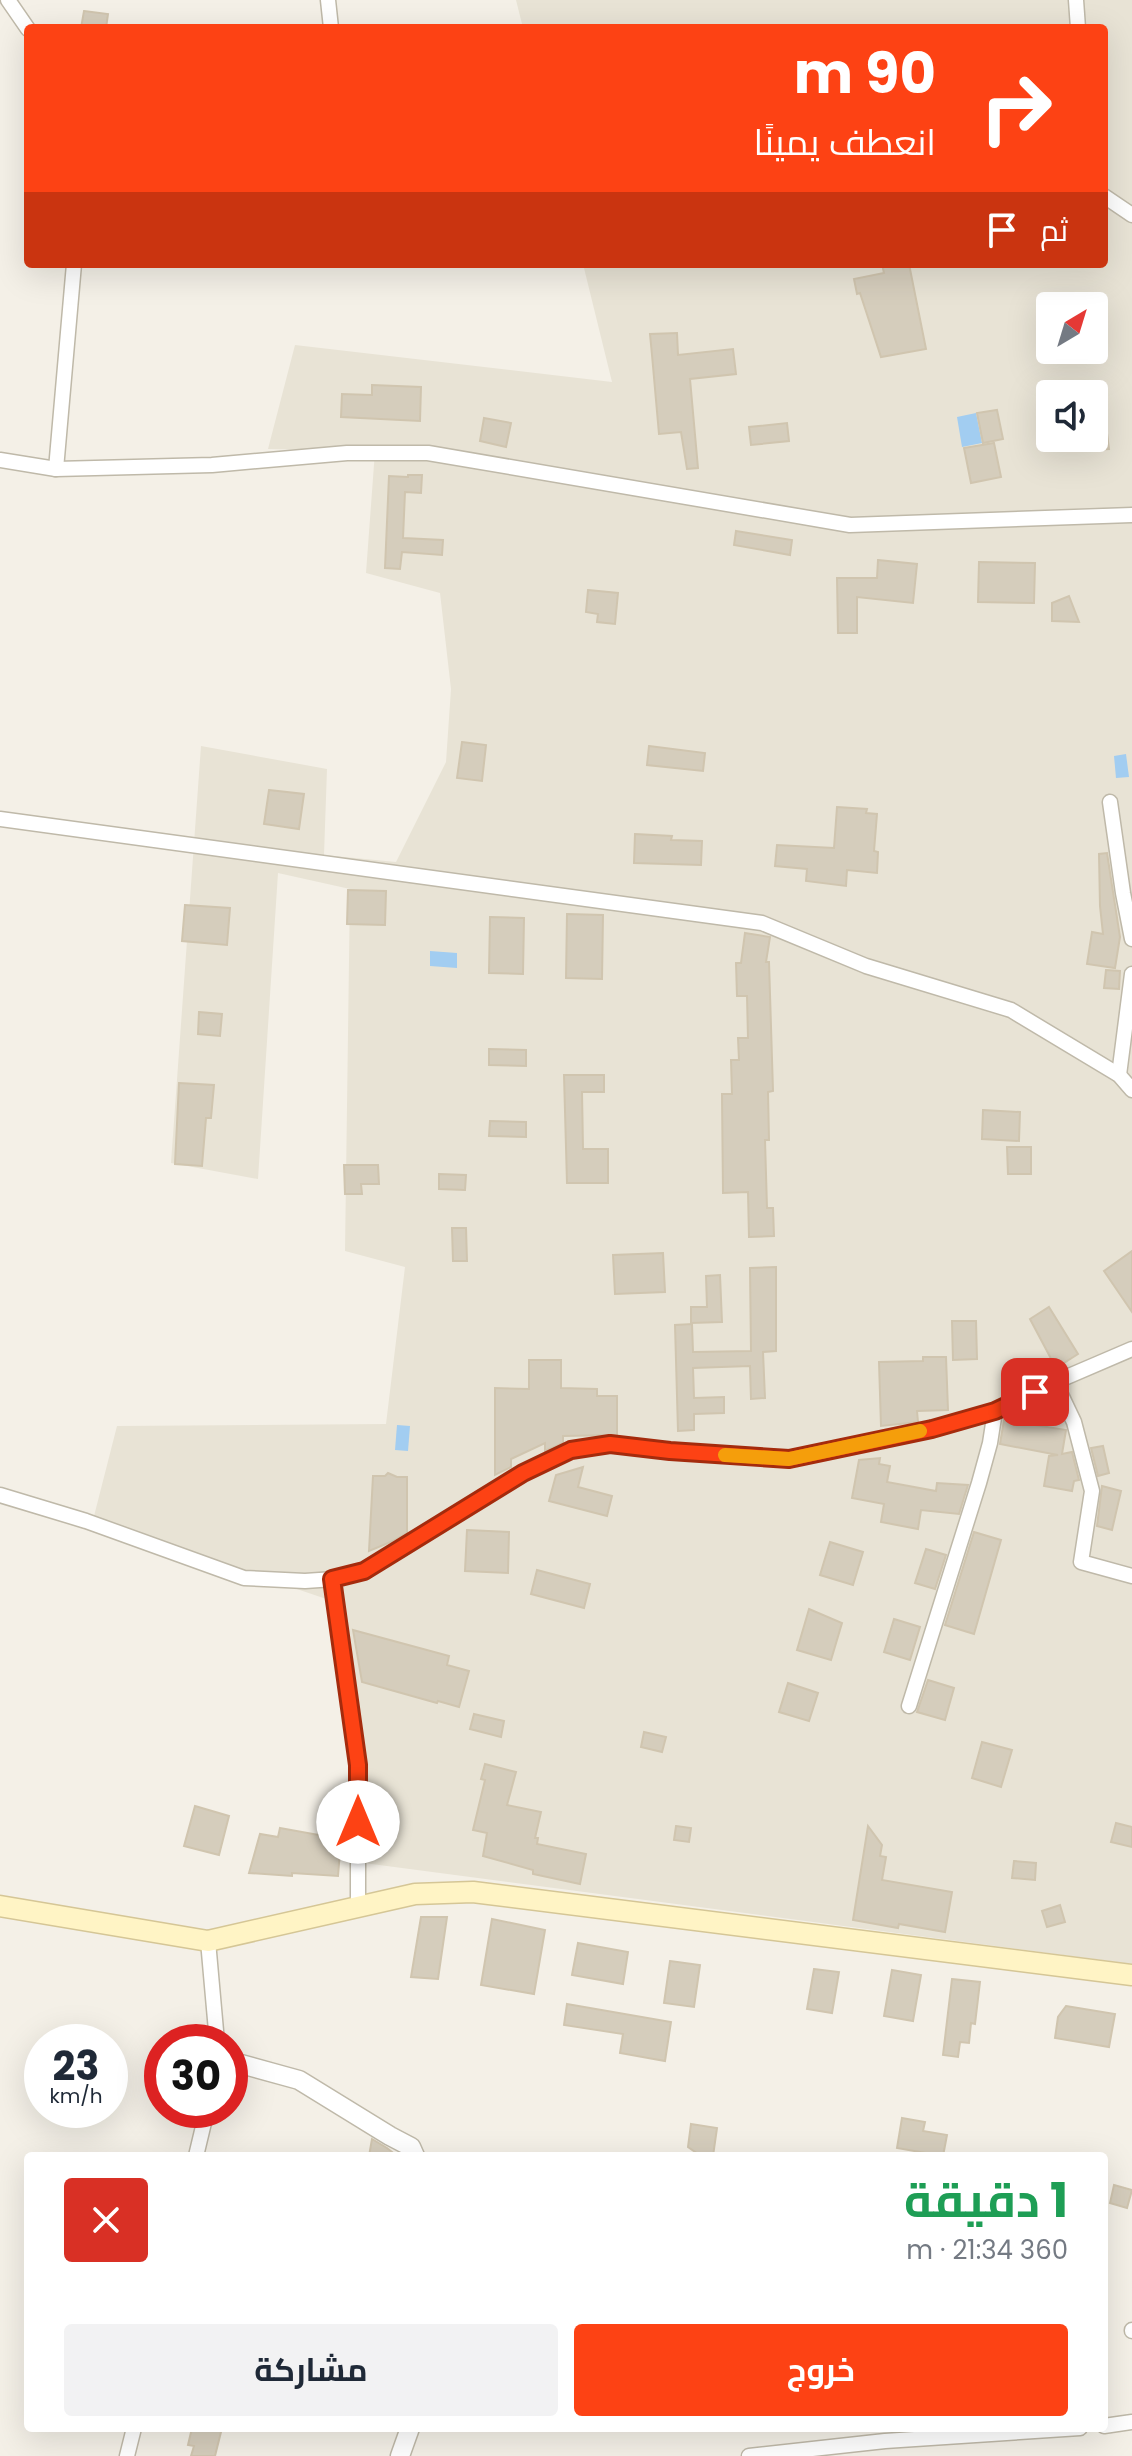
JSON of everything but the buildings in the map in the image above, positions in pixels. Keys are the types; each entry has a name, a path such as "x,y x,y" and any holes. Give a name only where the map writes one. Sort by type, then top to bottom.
{"main road":[{"path":"0,1906 208,1941 415,1894 473,1892 1132,1975"}],"street":[{"path":"8,0 25,24"},
{"path":"328,0 331,24"},
{"path":"1076,0 1078,24"},
{"path":"1108,199 1132,215"},
{"path":"56,469 74,268"},
{"path":"0,460 56,469 212,465 347,453 428,453 850,525 1132,515"},
{"path":"1110,802 1132,939"},
{"path":"0,819 762,923 866,966 1011,1010 1119,1075 1132,1090"},
{"path":"1119,1075 1132,974"},
{"path":"0,1495 86,1521 244,1578 332,1579 364,1571 523,1473 571,1450 610,1444 789,1459 932,1429 995,1411 1132,1349"},
{"path":"1055,1382 1074,1422 1092,1491 1081,1562 1132,1576"},
{"path":"909,1706 979,1483 995,1411"},
{"path":"332,1579 358,1765 358,1907"},
{"path":"208,1941 215,2024"},
{"path":"248,2066 299,2080 411,2147 413,2152"},
{"path":"197,2152 203,2128"},
{"path":"1108,2425 1132,2422"},
{"path":"127,2456 133,2432"},
{"path":"404,2454 409,2432"},
{"path":"749,2456 885,2448 1041,2432"}],"shaded area":[{"path":"516,0 1132,0 1132,1964 364,1863 344,1605 93,1520 117,1426 386,1424 405,1267 345,1251 350,889 278,873 258,1179 171,1163 201,746 327,769 324,855 396,862 446,762 451,689 440,593 366,573 375,451 268,449 295,345 612,382 584,268 1108,268 1108,24 522,24"}],"water":[{"path":"976,413 982,443 962,447 957,417"},
{"path":"1126,754 1129,777 1116,778 1114,756"},
{"path":"430,951 457,953 457,968 430,966"},
{"path":"397,1425 410,1426 408,1451 395,1450"}],"slow traffic":[{"path":"725,1455 789,1459 920,1431"}],"route":[{"path":"358,1822 358,1765 332,1579 364,1571 523,1473 571,1450 610,1444 789,1459 932,1429 995,1411 1035,1392"}]}
